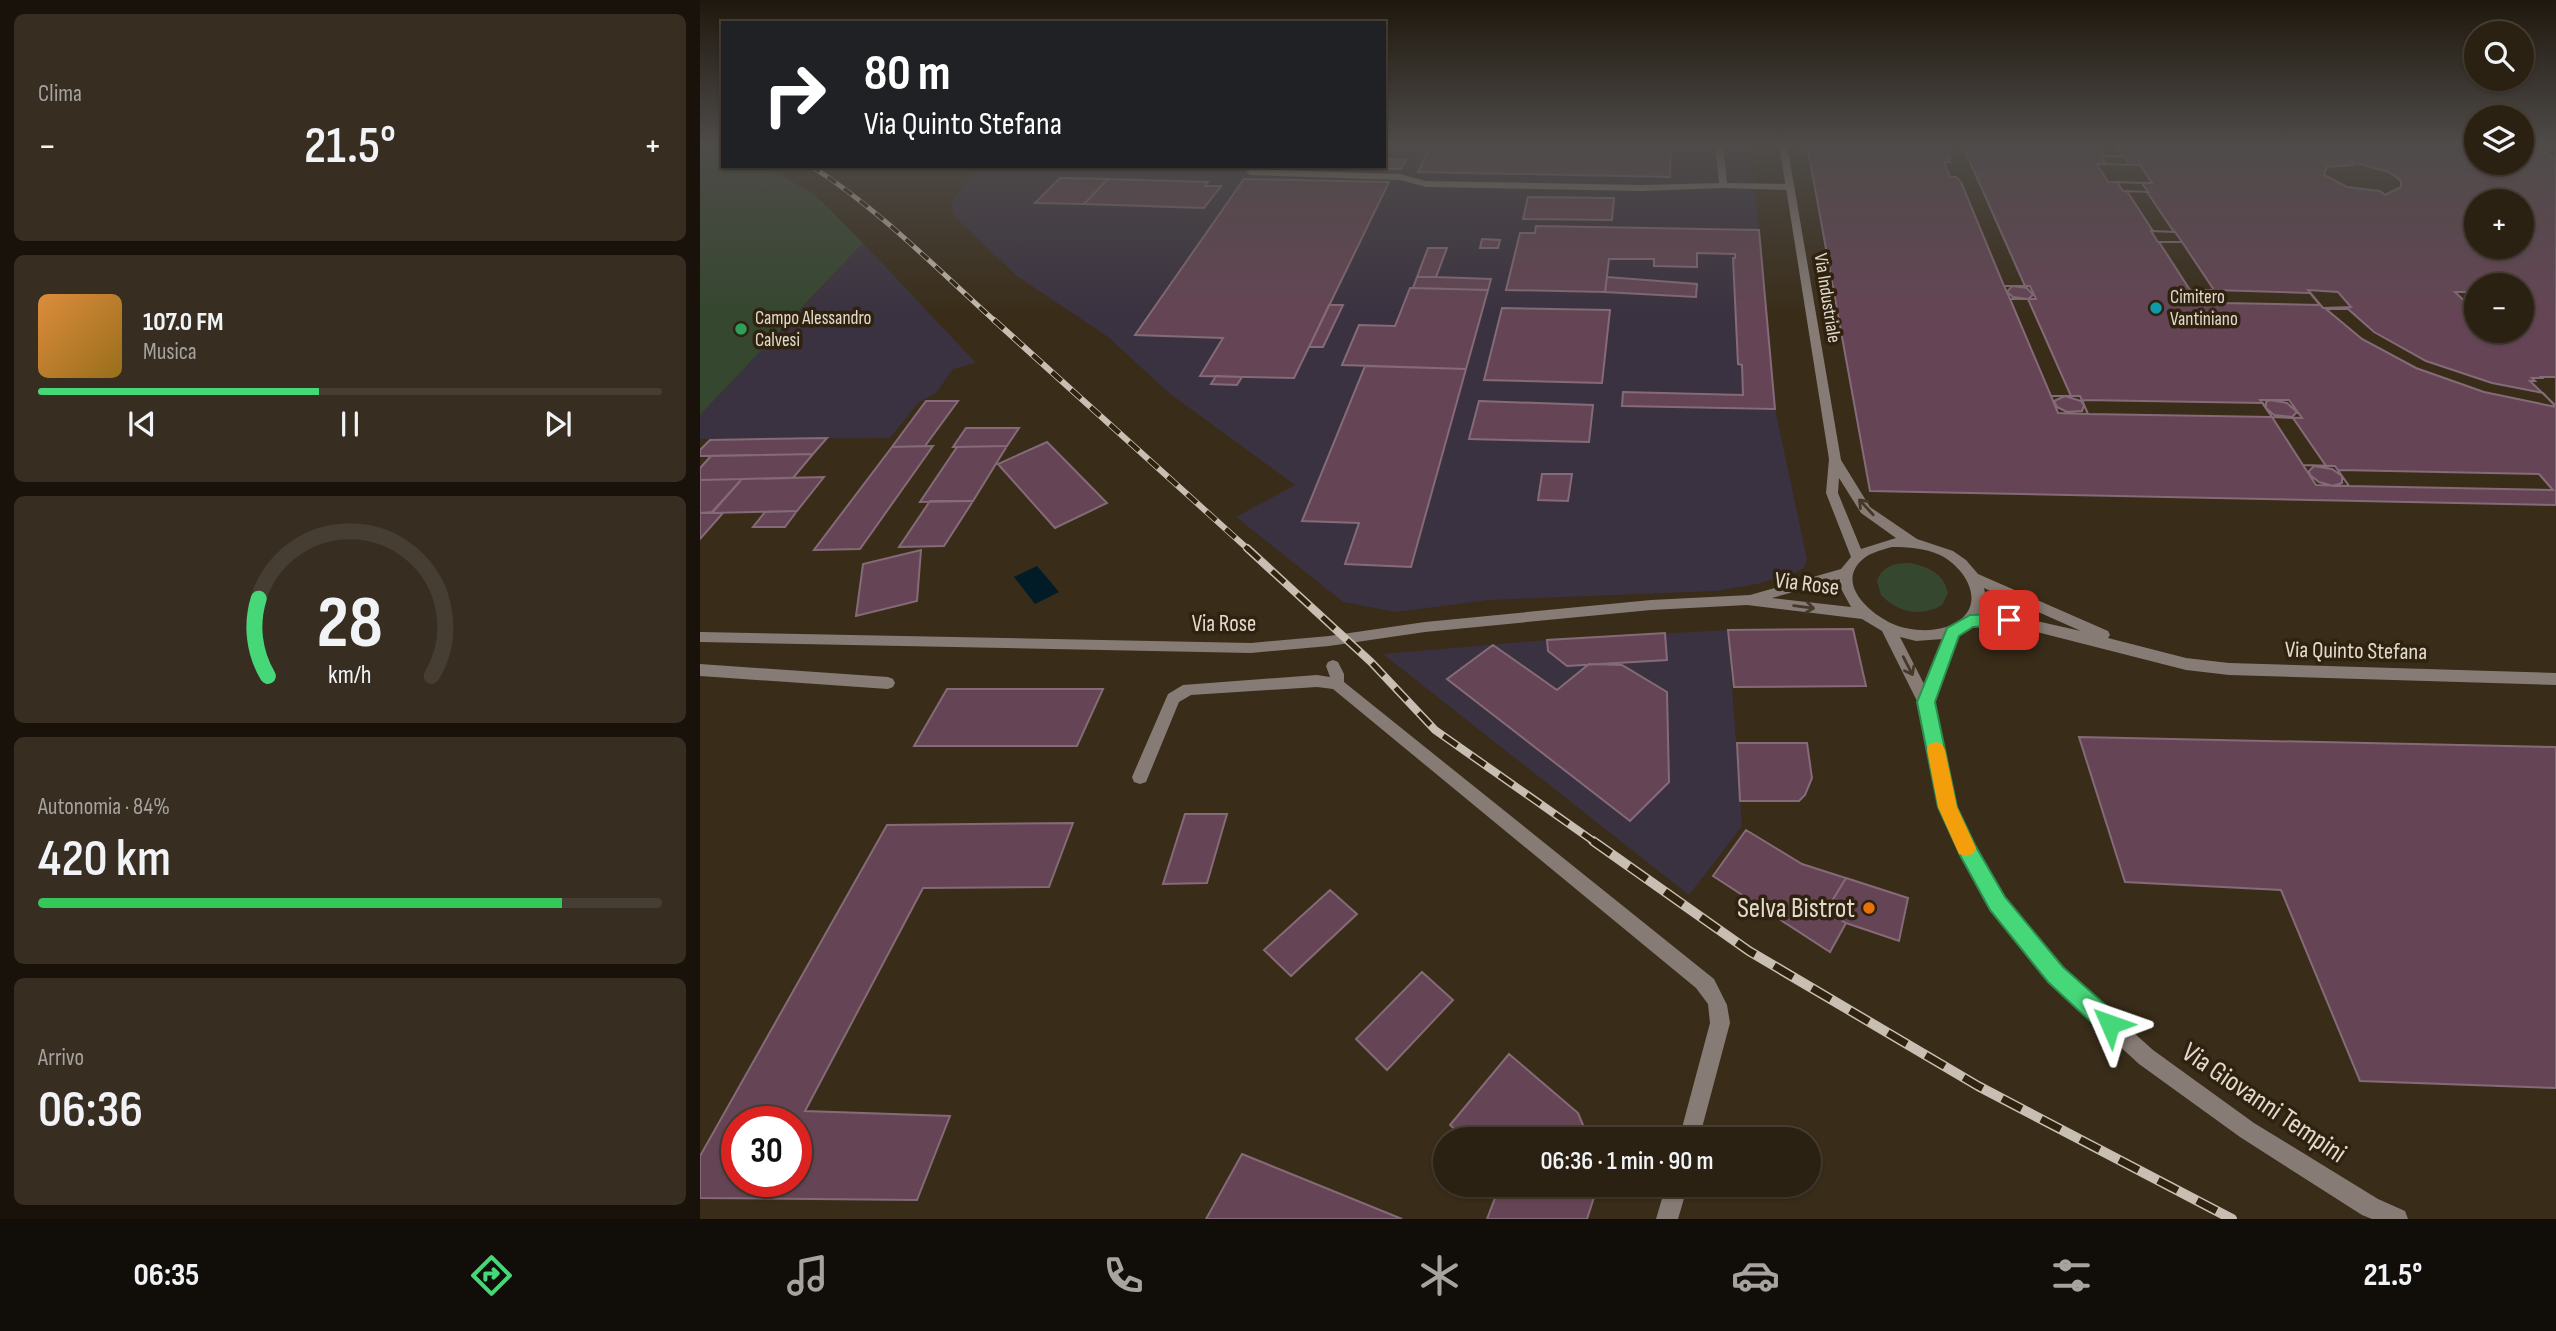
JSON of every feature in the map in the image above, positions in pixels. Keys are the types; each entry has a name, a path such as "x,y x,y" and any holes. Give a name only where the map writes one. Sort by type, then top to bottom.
{"street":[{"name":"Via Industriale","path":"1792,201 1835,458 1832,494 1857,556"},
{"name":"Via Industriale","path":"1835,458 1865,510 1912,542"},
{"path":"1891,542 1912,542 1949,554 1964,565 1974,578 1980,593 1979,608 1970,621 1952,632 1933,636 1889,630 1862,614 1847,593 1846,572 1857,556 1872,547 1891,542"},
{"name":"Via Rose","path":"1747,600 1846,572"},
{"name":"Via Quinto Stefana","path":"1974,578 2156,657"},
{"name":"Via Rose","path":"700,637 1251,648 1500,619 1651,605 1747,600 1862,614"},
{"name":"Via Quinto Stefana","path":"1970,621 2009,620 2186,664 2266,672 2556,679"},
{"name":"Via Giovanni Tempini","path":"1889,630 1926,702 1948,807 1968,851 1998,904 2056,975 2146,1057 2247,1130 2370,1207 2397,1219"},
{"path":"1926,702 1952,632"},
{"path":"1333,666 1337,674 1337,684"},
{"path":"700,670 888,682"},
{"path":"1140,777 1173,698 1188,689 1317,681 1337,684 1703,981 1714,994 1720,1009 1720,1023 1692,1127"},
{"path":"1667,1219 1673,1197"}],"shaded area":[{"path":"1756,201 1775,409 1807,559 1804,568 1757,584 1716,591 1488,600 1396,612 1343,602 1236,517 1295,485 1169,393 1108,337 1017,276 954,216 951,202"},
{"path":"863,243 976,363 953,369 936,393 919,402 890,438 700,439 700,415"},
{"path":"1728,630 1742,826 1689,895 1383,654 1547,640"}],"green space":[{"name":"Campo Alessandro Calvesi","path":"700,201 821,201 863,243 700,415"},
{"path":"1909,563 1928,569 1943,580 1948,593 1942,605 1926,611 1910,611 1894,606 1881,595 1877,581 1882,572 1894,565"}],"water":[{"path":"1037,566 1059,592 1035,604 1014,577"}],"building":[{"path":"1037,201 1087,201 1084,204 1035,203"},
{"path":"1087,201 1209,201 1204,208 1084,204"},
{"path":"1229,201 1380,201 1294,378 1200,376 1223,338 1135,335"},
{"path":"1527,201 1614,201 1612,220 1523,219"},
{"name":"Cimitero Vantiniano","path":"1817,201 2464,201 2464,259 2534,259 2534,201 2556,201 2556,505 1870,491"},
{"path":"1969,201 1987,201 2025,286 2004,286"},
{"path":"2133,201 2153,201 2174,232 2153,231"},
{"path":"1536,226 1759,230 1775,409 1622,406 1623,392 1743,395 1742,365 1738,364 1733,258 1735,254 1697,253 1697,267 1654,266 1654,259 1609,259 1605,292 1506,290 1520,233 1535,233"},
{"path":"2151,231 2175,232 2182,242 2158,242"},
{"path":"1482,239 1500,240 1498,248 1480,248"},
{"path":"2159,242 2182,242 2214,290 2190,290"},
{"path":"1428,248 1447,248 1436,277 1417,277"},
{"path":"1417,277 1491,279 1488,290 1413,288"},
{"path":"1607,277 1697,284 1696,297 1605,292"},
{"path":"2004,286 2030,286 2036,299 2010,299"},
{"path":"2012,286 2027,288 2033,295 2028,299 2013,297 2007,292"},
{"path":"1410,288 1488,290 1466,369 1342,365 1359,325 1395,326"},
{"path":"2188,290 2214,290 2223,304 2197,303"},
{"path":"2214,290 2310,293 2320,305 2223,303"},
{"path":"2308,290 2338,292 2351,307 2323,308"},
{"path":"2197,291 2212,292 2219,300 2215,303 2199,301 2192,294"},
{"path":"2455,292 2464,292 2464,301"},
{"path":"2010,299 2028,299 2071,396 2051,396"},
{"path":"1329,305 1343,305 1323,347 1309,347"},
{"path":"1502,308 1610,310 1602,383 1484,380"},
{"path":"2326,309 2348,309 2374,332 2426,361 2492,383 2543,393 2556,407 2484,392 2416,368 2362,339"},
{"path":"1365,366 1466,369 1411,567 1345,564 1359,523 1302,521"},
{"path":"1216,376 1242,377 1237,385 1211,384"},
{"path":"2556,377 2556,406 2530,381 2535,381 2532,378"},
{"path":"2051,396 2080,396 2088,414 2058,413"},
{"path":"2065,396 2081,401 2084,405 2082,411 2067,412 2057,407 2054,401"},
{"path":"2082,400 2263,403 2272,417 2088,414"},
{"path":"2260,400 2289,400 2302,418 2272,417"},
{"path":"2270,400 2287,403 2297,412 2292,417 2274,415 2266,408 2266,402"},
{"path":"926,401 958,401 925,446 892,447"},
{"path":"1479,401 1593,405 1589,442 1469,439"},
{"path":"2272,417 2293,418 2326,466 2303,465"},
{"path":"966,428 1019,428 1007,446 953,447"},
{"path":"827,438 813,454 700,456 700,450 710,440"},
{"path":"1047,442 1107,503 1055,528 998,464"},
{"path":"933,446 860,549 814,550 892,447"},
{"path":"1007,446 973,501 920,502 957,447"},
{"path":"813,454 793,478 700,480 700,468 711,456"},
{"path":"2303,465 2335,466 2349,486 2316,485"},
{"path":"2314,466 2332,469 2342,476 2342,483 2333,486 2319,482 2310,475 2309,471"},
{"path":"2338,470 2539,474 2553,490 2349,486"},
{"path":"1542,474 1572,474 1568,501 1538,500"},
{"path":"824,477 797,511 712,513 742,479"},
{"path":"742,479 712,512 700,513 700,480"},
{"path":"930,501 973,501 944,546 899,547"},
{"path":"797,511 785,527 753,527 765,512"},
{"path":"700,513 723,513 700,539"},
{"path":"921,550 917,601 856,616 863,564"},
{"path":"1853,629 1866,686 1734,687 1728,630"},
{"path":"1665,633 1667,660 1567,666 1548,651 1547,640"},
{"path":"1493,645 1557,690 1589,664 1622,665 1667,692 1669,782 1630,821 1447,679"},
{"path":"947,689 1103,689 1077,746 914,746"},
{"path":"2079,737 2556,747 2556,1088 2360,1081 2281,890 2125,882"},
{"path":"1737,743 1807,743 1812,778 1805,795 1799,801 1740,801"},
{"path":"1185,814 1227,814 1207,883 1163,884"},
{"path":"1073,823 1049,887 923,888 808,1106 728,1106 887,825"},
{"path":"1746,830 1802,864 1846,878 1826,911 1846,923 1830,952 1713,876"},
{"path":"1846,878 1908,898 1899,941 1846,923 1826,911"},
{"path":"1330,890 1357,914 1291,976 1264,950"},
{"path":"1422,972 1453,1000 1387,1070 1356,1039"},
{"path":"1509,1054 1578,1113 1584,1127 1452,1127 1450,1125"},
{"path":"812,1111 950,1116 917,1200 700,1198 700,1156 721,1119 721,1197 812,1197"},
{"path":"1242,1154 1402,1219 1206,1219"},
{"path":"1495,1197 1594,1197 1587,1219 1487,1219"}],"railway":[{"path":"860,201 996,322"},
{"path":"994,320 1249,550"},
{"path":"1247,548 1371,662 1435,730 1596,843"},
{"path":"1593,841 1749,951 1978,1086 2232,1219"}],"slow traffic":[{"path":"1936,750 1948,807 1966,848"}],"place":[{"name":"Cimitero Vantiniano","path":"2156,308"},
{"name":"Campo Alessandro Calvesi","path":"741,329"},
{"name":"Selva Bistrot","path":"1869,908"}],"route":[{"path":"2009,620 1970,621 1952,632 1926,702 1948,807 1968,851 1998,904 2056,975 2110,1024"}]}
